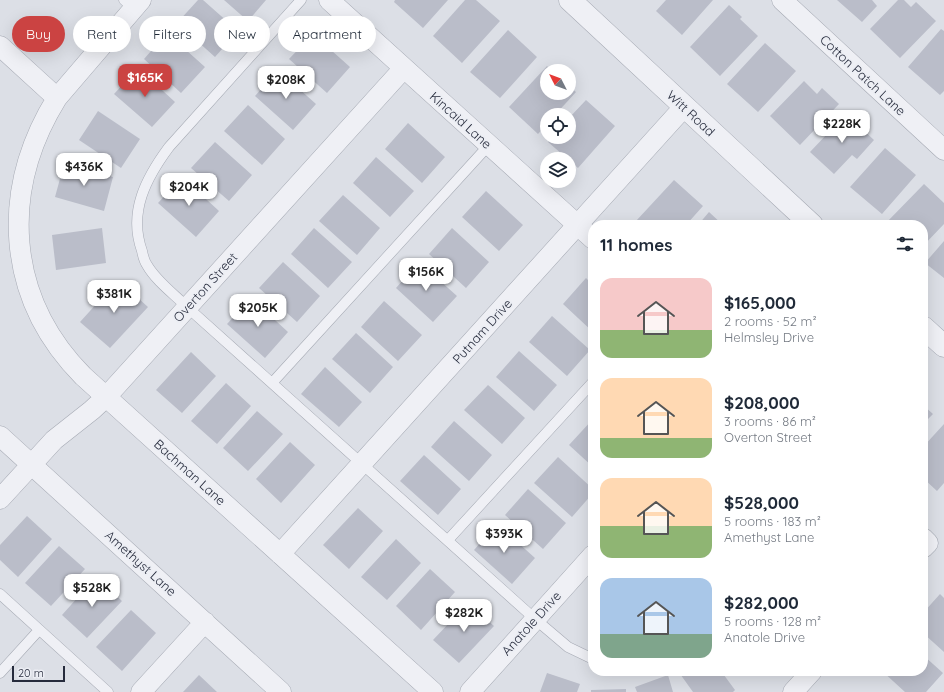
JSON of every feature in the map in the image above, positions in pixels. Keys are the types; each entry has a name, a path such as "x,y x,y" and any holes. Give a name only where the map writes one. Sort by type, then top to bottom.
{"street":[{"name":"Kincaid Lane","path":"329,0 588,234"},
{"name":"Witt Road","path":"570,0 807,220"},
{"name":"Cotton Patch Lane","path":"784,0 944,150"},
{"name":"Bachman Lane","path":"132,3 45,115 28,152 20,178 16,212 16,232 20,266 35,310 49,334 69,361 433,692"},
{"path":"0,46 57,98"},
{"name":"Overton Street","path":"0,499 58,436 86,415 107,396 404,68"},
{"name":"Putnam Drive","path":"280,554 684,107"},
{"path":"928,332 944,346"},
{"name":"Amethyst Lane","path":"0,436 281,692"},
{"name":"Anatole Drive","path":"470,692 535,618 588,561"},
{"path":"141,692 205,622"},
{"path":"793,692 807,676"}],"lane":[{"path":"301,0 169,147 154,168 142,191 136,215 138,241 147,265 162,283 187,307 535,618 568,646 588,656"},
{"path":"272,383 489,145"},
{"path":"448,540 588,387"},
{"path":"0,594 108,692"},
{"path":"0,673 39,630"}],"building":[{"path":"198,0 203,0 221,16 214,16 214,52 219,52 215,57 206,49 206,16 183,16"},
{"path":"224,0 266,0 252,16 242,16"},
{"path":"395,0 448,0 423,28 394,2"},
{"path":"465,0 476,0 500,21 462,63 433,36"},
{"path":"666,0 713,0 682,35 656,11"},
{"path":"837,0 872,0 877,6 862,22"},
{"path":"898,0 904,0 911,7 916,2 936,21 900,58 870,29"},
{"path":"729,5 742,17 740,19 758,36 720,76 690,47"},
{"path":"941,29 944,31 944,91 940,95 908,67"},
{"path":"508,30 537,57 500,98 470,72"},
{"path":"765,43 796,71 758,112 727,84"},
{"path":"150,52 188,52 205,67 181,93 144,59"},
{"path":"296,52 333,52 350,67 327,93 289,59"},
{"path":"138,68 175,102 152,127 114,94"},
{"path":"278,70 316,104 293,130 255,96"},
{"path":"540,74 540,100 569,100 561,108 540,108 540,132 538,134 509,107"},
{"path":"804,81 817,94 822,88 839,104 800,145 770,116"},
{"path":"586,100 615,126 578,168 576,166 576,152 560,152 550,144 576,144 576,111"},
{"path":"248,105 285,139 262,165 224,131"},
{"path":"98,111 140,139 121,168 79,140"},
{"path":"846,114 874,140 857,159 852,155 834,174 810,152"},
{"path":"408,123 445,157 422,183 385,149"},
{"path":"215,142 252,175 229,201 191,168"},
{"path":"885,148 916,175 882,214 850,187"},
{"path":"376,157 414,191 390,217 353,183"},
{"path":"64,164 113,177 104,211 55,197"},
{"path":"182,177 219,211 196,237 158,203"},
{"path":"674,180 703,206 690,220 637,220"},
{"path":"924,184 944,203 944,224 928,241 928,220 889,220"},
{"path":"486,191 523,225 499,251 462,217"},
{"path":"343,195 380,228 357,255 319,221"},
{"path":"709,212 718,220 702,220"},
{"path":"102,228 106,263 56,270 52,235"},
{"path":"314,228 352,262 328,288 291,254"},
{"path":"452,228 489,262 466,288 429,254"},
{"path":"944,241 944,278 928,265 928,260"},
{"path":"283,262 320,296 297,322 259,288"},
{"path":"419,262 457,296 433,322 396,288"},
{"path":"586,278 588,280 588,327 563,304"},
{"path":"118,280 148,307 110,348 80,322"},
{"path":"251,298 288,332 265,358 227,324"},
{"path":"384,301 422,335 398,361 361,327"},
{"path":"552,316 588,348 588,352 567,376 529,342"},
{"path":"356,333 393,367 370,393 332,359"},
{"path":"519,351 557,385 534,411 496,377"},
{"path":"191,352 216,376 182,413 156,390"},
{"path":"325,367 362,402 339,427 301,394"},
{"path":"226,383 251,406 217,444 191,421"},
{"path":"488,385 525,418 502,444 464,410"},
{"path":"928,410 933,414 928,419"},
{"path":"257,411 283,434 248,471 223,448"},
{"path":"454,421 492,455 469,481 431,447"},
{"path":"588,424 588,462 569,445"},
{"path":"944,424 944,483 937,491 928,483 928,442"},
{"path":"290,442 315,465 281,503 256,479"},
{"path":"424,455 461,489 438,515 400,481"},
{"path":"558,457 588,484 588,499 572,517 534,483"},
{"path":"528,489 566,523 543,549 505,515"},
{"path":"358,508 383,531 349,569 323,545"},
{"path":"27,516 52,539 18,577 0,560 0,545"},
{"path":"497,524 535,558 512,584 474,550"},
{"path":"396,539 421,563 387,600 361,577"},
{"path":"59,546 85,569 51,606 25,583"},
{"path":"430,569 455,592 421,630 396,606"},
{"path":"96,577 122,601 87,638 62,615"},
{"path":"940,594 944,598 944,652 928,638 928,607"},
{"path":"468,603 494,626 459,663 433,640"},
{"path":"131,610 156,633 122,671 96,647"},
{"path":"928,660 943,673 926,692 905,692 887,676 928,676"},
{"path":"547,673 580,684 577,692 540,692"},
{"path":"199,675 217,692 183,692"},
{"path":"668,676 673,692 637,692 635,687"},
{"path":"682,676 725,676 735,690 733,692 693,692"},
{"path":"626,689 626,692 591,692 591,690"}]}
